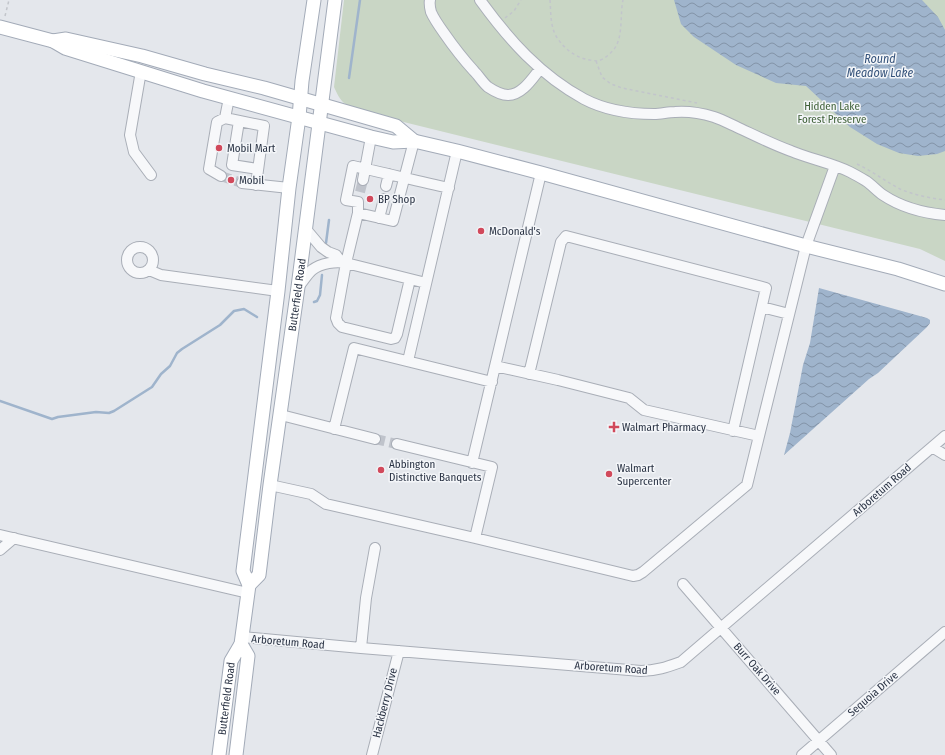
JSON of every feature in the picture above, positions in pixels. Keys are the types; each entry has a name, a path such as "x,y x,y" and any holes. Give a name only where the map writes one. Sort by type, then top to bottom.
{"main road":[{"name":"Butterfield Road","path":"219,755 231,661 242,640 248,589 243,571 278,291 302,81 314,0"},
{"name":"Butterfield Road","path":"248,589 259,575 335,0"},
{"path":"1,28 53,41 65,48 203,91 393,142 414,141 542,173 806,246 898,269 945,284"},
{"path":"53,41 66,39 142,56 322,105 396,126 414,141"},
{"name":"Butterfield Road","path":"236,755 248,656 242,640"}],"street":[{"path":"430,0 429,5 431,13 436,22 470,66 487,86 494,91 507,95 517,93 528,84 540,69"},
{"path":"480,0 498,25 517,47 540,69 566,89 586,100 608,109 633,113 697,113 714,117 792,152 850,172 866,181 882,194 900,205 923,212 945,215"},
{"path":"141,71 130,135 134,152 151,175"},
{"path":"225,118 229,98"},
{"path":"221,176 209,169 216,122 225,118 264,126 256,185"},
{"path":"239,121 232,165 258,169"},
{"path":"363,180 372,136"},
{"path":"358,213 394,222 414,141"},
{"path":"408,362 457,151"},
{"path":"410,279 399,327 394,338 391,339 342,327 338,323 336,318 344,263 358,213 359,197 346,200 353,166 449,188"},
{"path":"270,485 311,494 326,504 628,575 638,575 747,485 806,246 835,166"},
{"path":"472,463 542,173"},
{"path":"386,186 389,174"},
{"path":"242,183 289,188"},
{"path":"379,218 384,199"},
{"path":"305,228 321,247 336,255 344,263"},
{"path":"529,374 561,242 566,236 766,288 733,430"},
{"path":"298,287 312,270 319,265 344,263 426,282"},
{"path":"149,270 161,275 278,291"},
{"path":"762,307 789,314"},
{"path":"399,327 415,330"},
{"path":"334,429 354,348 492,382"},
{"path":"496,366 629,398 644,410 759,436"},
{"path":"281,415 375,439"},
{"name":"Arboretum Road","path":"242,640 633,670 650,671 663,668 681,662 945,436"},
{"path":"397,444 492,467 475,538"},
{"path":"932,447 945,455"},
{"path":"0,535 248,589"},
{"path":"0,550 14,538"},
{"path":"361,648 366,598 375,548"},
{"name":"Burr Oak Drive","path":"683,584 722,627 831,755"},
{"name":"Sequoia Drive","path":"802,755 945,632"},
{"name":"Hackberry Drive","path":"372,755 399,651"}],"path":[{"path":"1,28 9,0"},
{"path":"498,25 514,11 521,0"},
{"path":"550,0 552,25 556,36 563,46 572,54 596,61 610,53 616,45 620,34 623,0"}],"green space":[{"name":"Hidden Lake Forest Preserve","path":"344,0 945,0 945,261 920,249 359,111 350,107 344,102 339,97 334,87"}],"water":[{"name":"Round Meadow Lake","path":"674,0 922,0 938,17 945,30 945,151 937,154 918,156 899,153 877,144 850,127 806,86 776,83 736,65 694,37 681,24"},
{"path":"819,288 927,318 930,320 930,323 878,373 869,379 784,455 790,433 803,365 810,343"}],"waterway":[{"path":"349,78 360,0"},
{"path":"326,243 329,220"},
{"path":"314,302 317,301 320,295 322,275"},
{"path":"0,401 52,419 96,412 109,413 152,387 161,374 170,366 177,353 220,325 234,311 244,309 257,317"}],"tunnel":[{"path":"221,176 242,183"},
{"path":"360,192 363,180"},
{"path":"375,439 397,444"}],"place":[{"name":"Mobil Mart","path":"219,148"},
{"name":"Mobil","path":"231,180"},
{"name":"BP Shop","path":"370,199"},
{"name":"McDonald's","path":"481,231"},
{"name":"Walmart Pharmacy","path":"614,427"},
{"name":"Abbington Distinctive Banquets","path":"381,470"},
{"name":"Walmart Supercenter","path":"609,474"}]}
